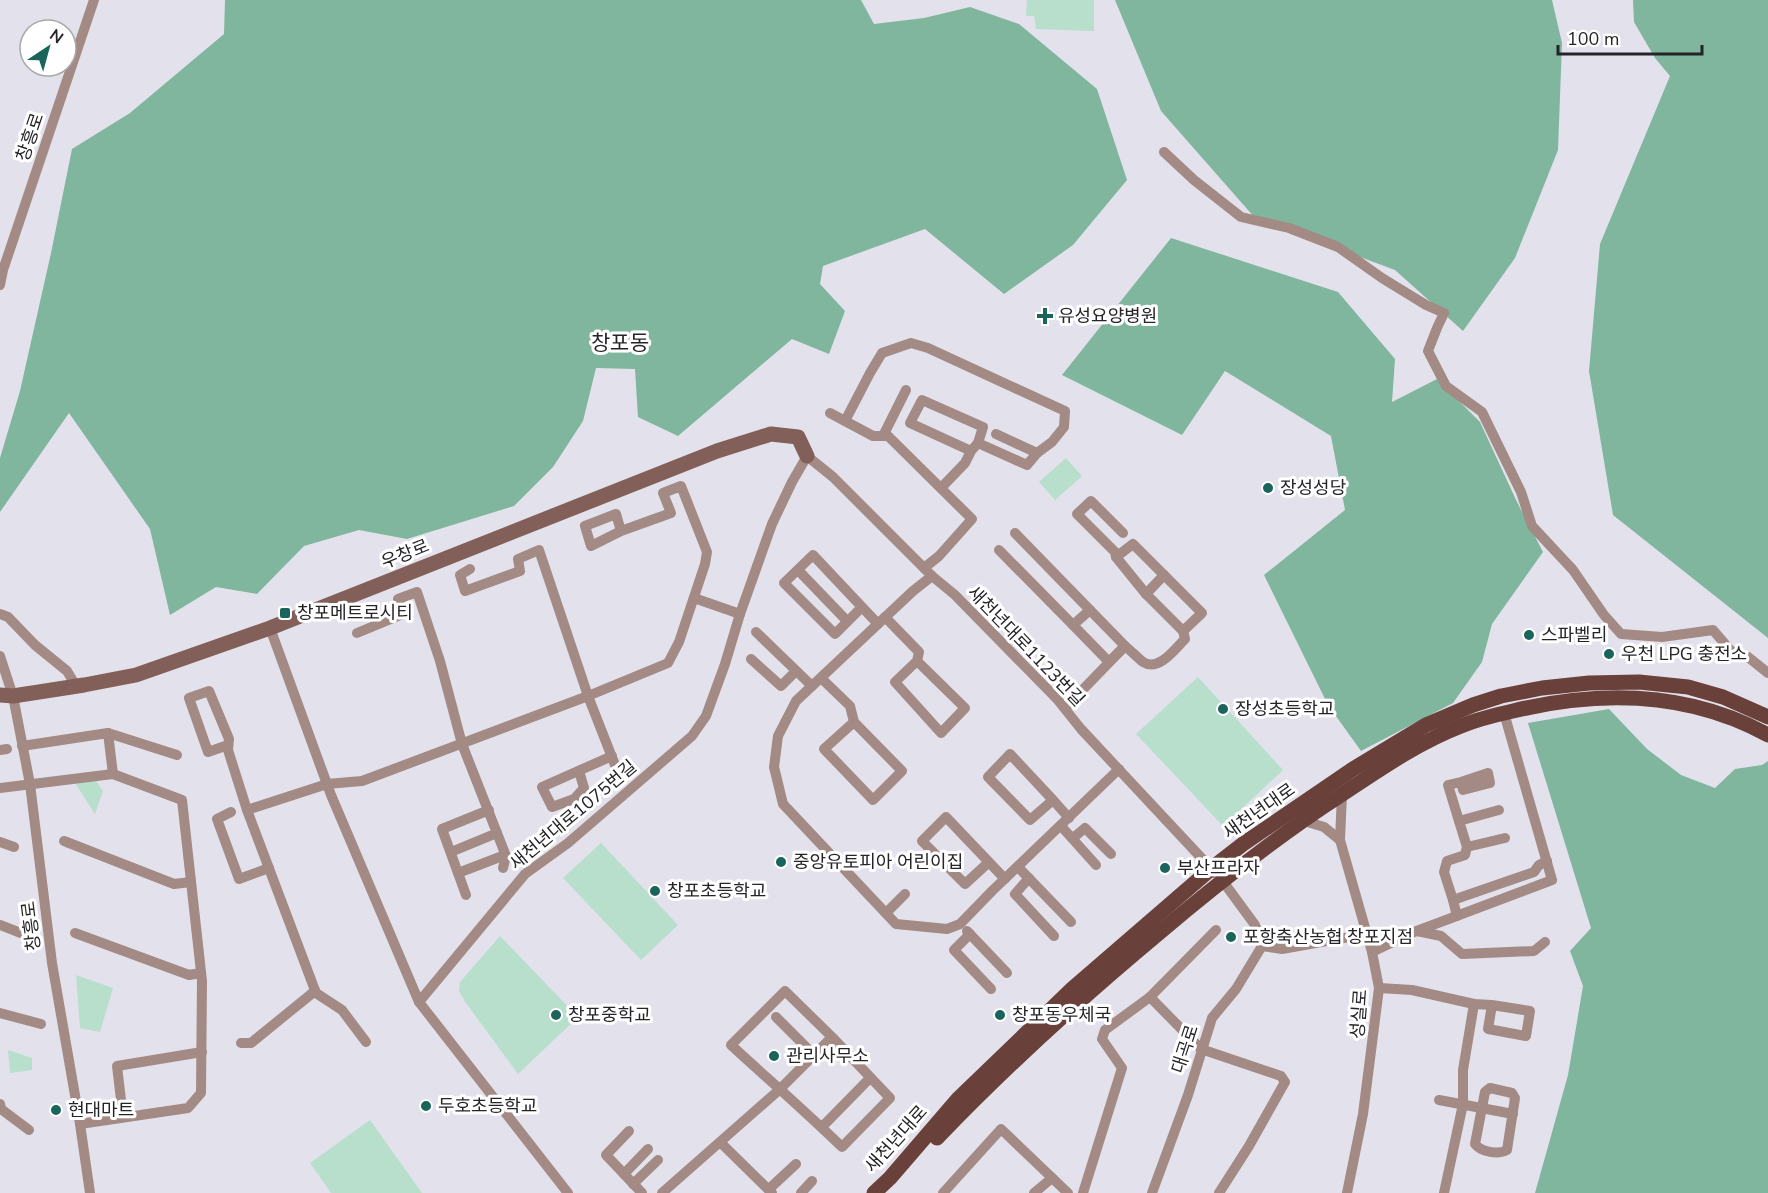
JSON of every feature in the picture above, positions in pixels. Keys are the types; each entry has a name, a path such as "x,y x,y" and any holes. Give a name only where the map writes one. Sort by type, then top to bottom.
{"main road":[{"name":"우창로","path":"6,695 136,675 270,628 717,451 771,434 798,437 807,456"},
{"name":"새천년대로","path":"874,1193 890,1178 958,1099 1072,989 1217,874 1298,815 1353,769 1426,725 1501,696 1542,688 1589,683 1639,682 1688,687 1723,698 1768,717"},
{"name":"새천년대로","path":"1298,815 1342,794 1436,736 1481,719 1541,704 1629,696 1687,704 1722,714 1768,735"},
{"name":"새천년대로","path":"883,1193 1033,1042 1217,874"}],"street":[{"name":"창흥로","path":"0,285 3,270 94,0"},
{"path":"1164,152 1194,180 1241,217 1289,228 1338,247 1382,278 1426,305 1444,313 1428,351 1446,386 1482,412 1521,492 1532,526 1573,570 1604,615 1621,634 1662,638 1713,630 1731,651 1748,657 1768,672"},
{"path":"846,421 882,354 911,343 928,348 1065,411 1064,428 1027,465 974,447 910,423 922,400 983,427 974,447 965,463 941,488"},
{"path":"883,436 906,390"},
{"path":"830,413 873,436 888,436 972,519 928,572 796,701 778,736 774,767 783,804 897,924 946,929 960,924 1119,769"},
{"path":"996,434 1037,453"},
{"name":"새천년대로1123번길","path":"807,456 832,477 928,572 955,595 1065,708 1217,874"},
{"name":"새천년대로1075번길","path":"419,1002 525,874 568,843 692,736 706,716 772,524 807,456"},
{"path":"248,810 327,784 362,781 588,696 668,663 679,642 707,552 681,486 663,493 670,513 621,531"},
{"path":"1015,533 1125,646 1145,664 1156,664 1166,658 1185,639 1183,631 1146,594 1116,557 1115,552 1077,514 1091,501 1123,533"},
{"path":"1116,557 1133,543 1202,613 1183,631"},
{"path":"470,569 460,575 465,591 520,571 518,559 539,550 588,696 617,770"},
{"path":"999,550 1109,662"},
{"path":"862,608 835,634 784,583 813,555 862,608 881,620 919,652 917,661 895,682 941,733 965,708 917,661"},
{"path":"798,570 847,621"},
{"path":"1146,594 1164,576"},
{"path":"357,633 403,615 398,599 417,592 440,661 462,744 505,855 503,868"},
{"path":"694,598 740,614"},
{"path":"1073,625 1090,610"},
{"path":"0,614 8,617 35,645 67,671 76,686"},
{"path":"270,628 327,784 419,1002 568,1193"},
{"path":"756,632 812,686"},
{"path":"1065,708 1125,646"},
{"name":"창흥로","path":"0,657 6,695 22,746 30,784 52,963 90,1193"},
{"path":"751,659 781,686 796,670"},
{"path":"820,678 850,706 854,723 902,771 873,800 824,749 854,723"},
{"path":"228,745 208,752 189,698 209,691 229,739 228,750 248,810 316,993 342,1010 366,1042"},
{"path":"1372,952 1417,931 1552,880 1504,713"},
{"path":"22,746 108,733 177,755"},
{"path":"108,733 113,774"},
{"path":"1053,800 1030,820 988,777 1010,754 1053,800 1073,838 1096,865"},
{"path":"579,771 612,756"},
{"path":"0,788 113,774 182,800 201,973 201,1093 188,1108 80,1124"},
{"path":"1457,916 1444,872 1447,861 1465,855 1467,848 1448,785 1461,782"},
{"name":"성실로","path":"1342,794 1340,840 1372,952 1379,988 1371,1062 1347,1193"},
{"path":"466,895 442,830 489,810"},
{"path":"1459,821 1499,810"},
{"path":"231,812 217,819 238,879 269,868"},
{"path":"1298,815 1324,827 1340,840"},
{"path":"989,862 965,884 922,841 946,817 989,862 1005,879"},
{"path":"1073,838 1085,828 1112,854"},
{"path":"451,852 497,833"},
{"path":"1467,848 1505,838"},
{"path":"64,841 174,884 192,882"},
{"path":"0,842 14,847"},
{"path":"458,873 505,855"},
{"path":"1453,900 1534,872 1539,865 1547,861"},
{"path":"1018,867 1071,922"},
{"path":"1217,874 1255,925 1262,946 1282,949 1366,934"},
{"path":"1029,878 1015,894 1054,936"},
{"path":"886,913 905,894"},
{"path":"960,924 1007,973"},
{"path":"0,925 31,937"},
{"path":"1083,1193 1122,1068 1102,1039 1105,1030 1150,997 1216,930"},
{"path":"1417,931 1441,936 1462,954 1534,951 1545,942"},
{"path":"75,933 189,975 201,973"},
{"path":"970,934 954,950 991,989"},
{"name":"대곡로","path":"1152,1193 1188,1095 1212,1018 1236,990 1262,946"},
{"path":"1379,988 1412,990 1474,1004 1492,1005"},
{"path":"241,1043 251,1043 315,991"},
{"path":"784,991 832,1037 890,1098 842,1147 731,1045 784,991"},
{"path":"1150,997 1202,1049 1281,1076 1285,1082 1219,1193"},
{"path":"1444,1193 1463,1104 1463,1070 1474,1004"},
{"path":"0,1013 41,1024"},
{"path":"776,1017 814,1055"},
{"path":"662,1193 721,1143 832,1037"},
{"path":"123,1117 117,1066 202,1052"},
{"path":"822,1127 870,1078"},
{"path":"1490,1088 1514,1095 1513,1114 1507,1150 1499,1154 1479,1149 1475,1144 1485,1092 1490,1088"},
{"path":"1439,1100 1513,1114"},
{"path":"0,1104 1,1109 29,1130"},
{"path":"943,1193 1001,1129 1068,1193"},
{"path":"629,1131 606,1155 642,1193"},
{"path":"721,1143 771,1191 796,1164"},
{"path":"624,1174 648,1149"},
{"path":"633,1184 658,1160"},
{"path":"1035,1193 1052,1178"},
{"path":"801,1193 812,1181"}],"green space":[{"path":"225,0 861,0 874,24 924,18 970,7 1019,24 1097,89 1127,180 1073,245 1004,294 925,229 823,266 820,284 845,311 829,354 792,339 678,436 638,417 635,369 596,368 583,421 553,467 514,506 407,539 359,530 304,546 257,594 216,587 170,615 150,529 69,413 0,512 0,458 20,391 72,149 130,113 224,34"},
{"path":"1027,0 1094,0 1094,31 1036,29 1034,16 1026,16"},
{"path":"1115,0 1552,0 1562,43 1558,150 1515,258 1463,331 1395,270 1255,218 1161,111"},
{"path":"1633,0 1768,0 1768,638 1613,515 1589,371 1600,244 1670,76 1655,58 1634,22"},
{"path":"1171,238 1338,292 1395,359 1392,402 1437,379 1480,422 1543,552 1492,624 1482,662 1453,703 1361,751 1328,705 1264,575 1345,510 1331,436 1225,371 1182,435 1062,375"},
{"path":"1066,458 1082,476 1055,500 1039,482"},
{"path":"1198,677 1283,770 1223,826 1136,734"},
{"path":"1609,709 1647,749 1681,775 1715,788 1735,769 1762,765 1768,761 1768,1193 1535,1193 1568,1075 1583,986 1570,951 1591,928 1528,723"},
{"path":"96,781 103,791 95,814 75,783"},
{"path":"601,843 678,925 641,960 563,878"},
{"path":"500,936 578,1017 518,1074 459,991 460,982"},
{"path":"76,975 113,988 100,1032 80,1028"},
{"path":"8,1050 32,1058 32,1070 10,1073"},
{"path":"370,1120 422,1193 331,1193 310,1163"}],"place":[{"name":"유성요양병원","path":"1045,316"},
{"name":"장성성당","path":"1268,488"},
{"name":"창포메트로시티","path":"285,613"},
{"name":"스파벨리","path":"1529,635"},
{"name":"우천 LPG 충전소","path":"1609,654"},
{"name":"장성초등학교","path":"1223,709"},
{"name":"중앙유토피아 어린이집","path":"781,862"},
{"name":"부산프라자","path":"1165,868"},
{"name":"창포초등학교","path":"655,891"},
{"name":"포항축산농협 창포지점","path":"1231,937"},
{"name":"창포중학교","path":"556,1015"},
{"name":"창포동우체국","path":"1000,1015"},
{"name":"관리사무소","path":"774,1056"},
{"name":"두호초등학교","path":"426,1106"},
{"name":"현대마트","path":"56,1110"}],"district":[{"name":"창포동","path":"620,343"}]}
